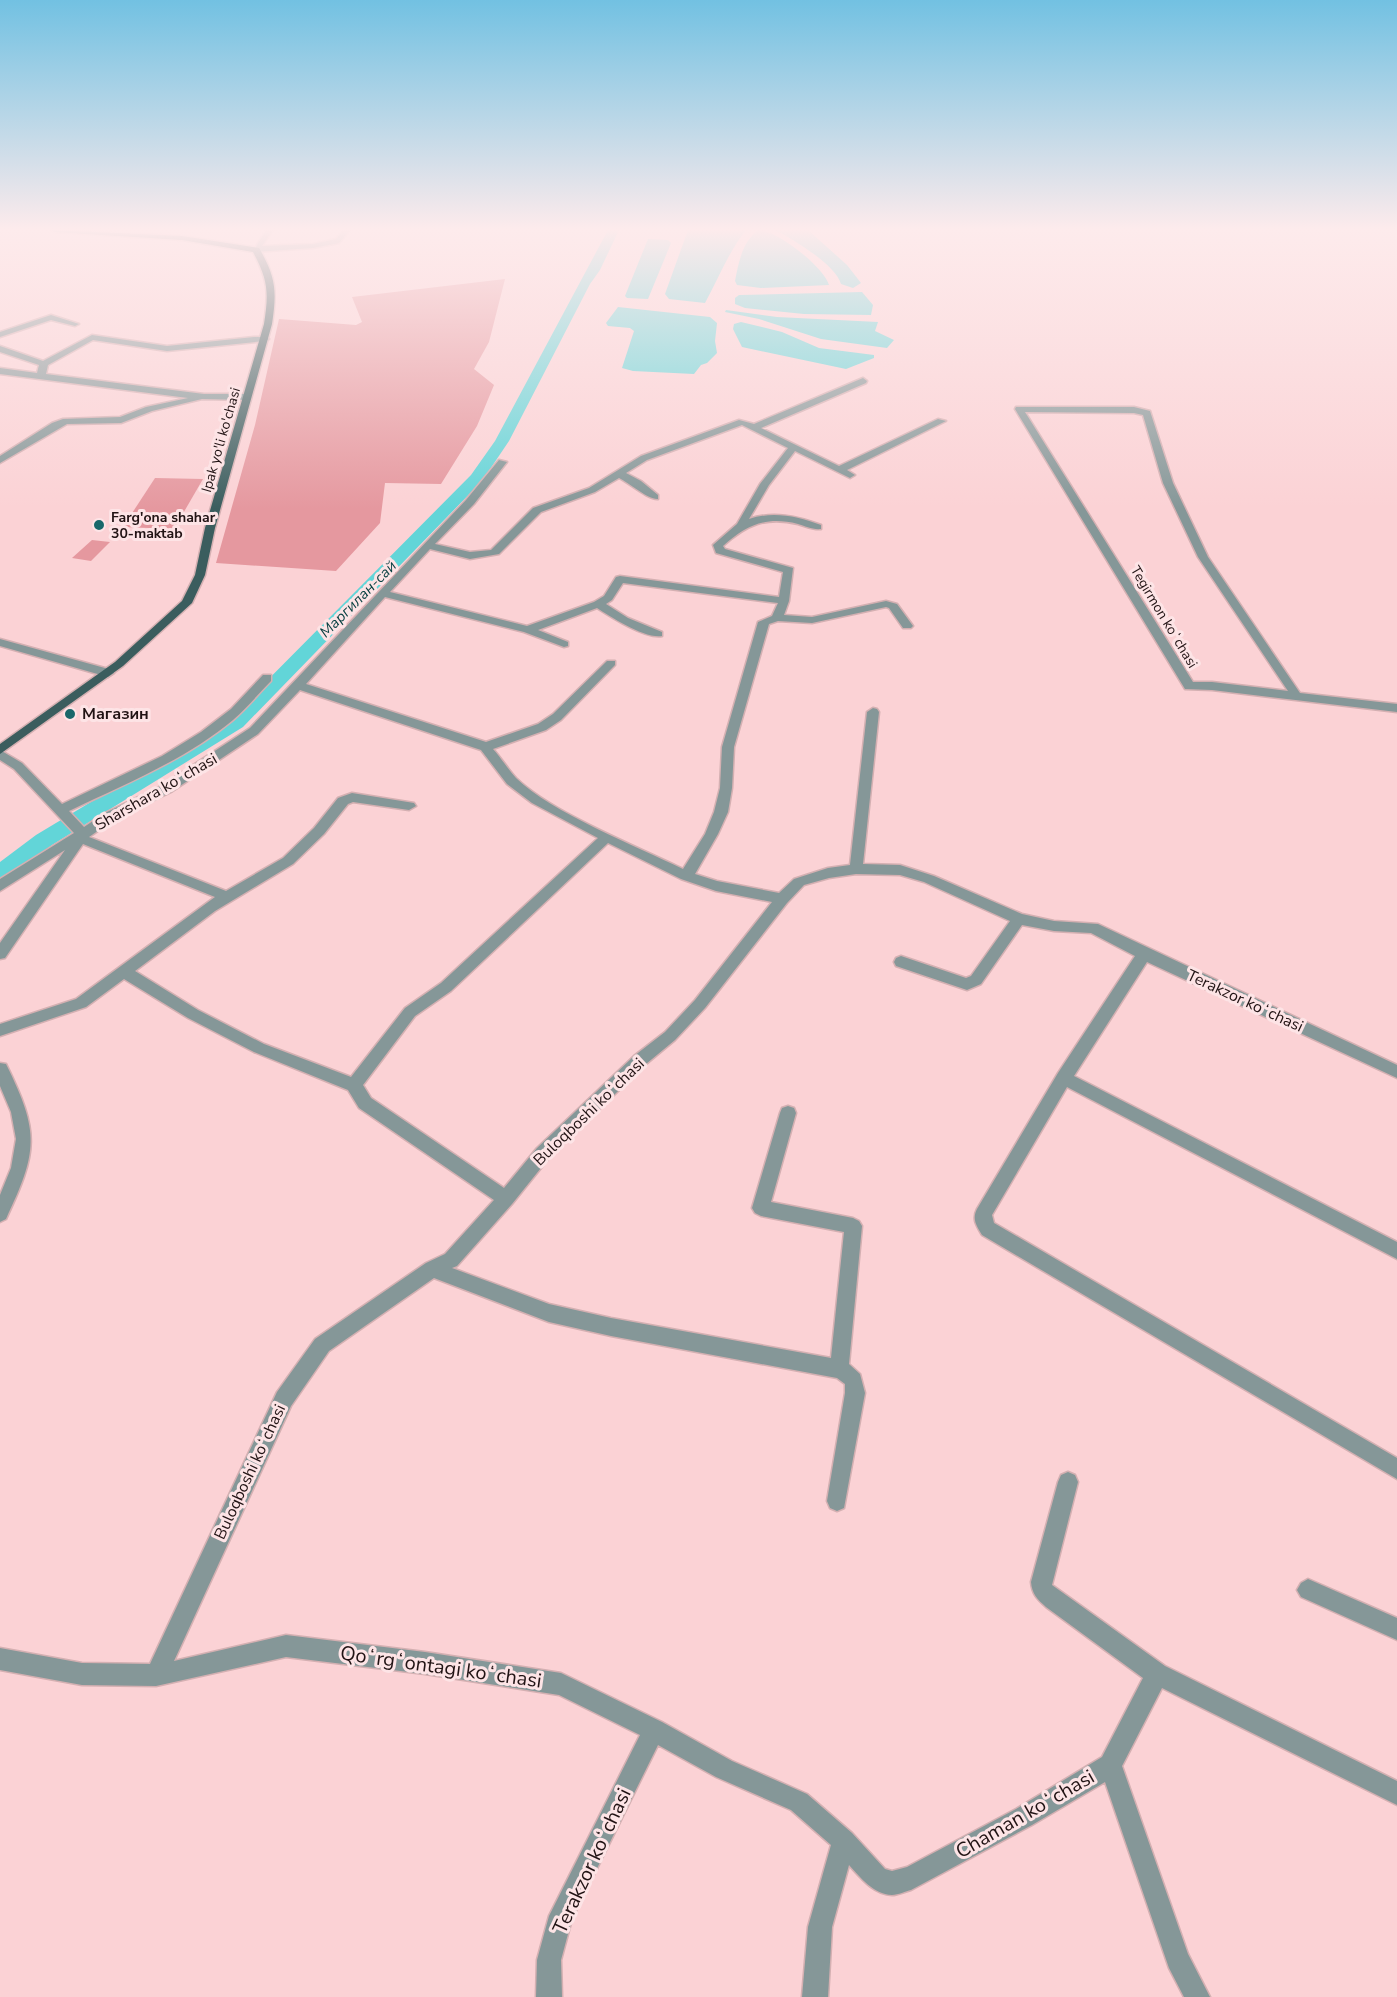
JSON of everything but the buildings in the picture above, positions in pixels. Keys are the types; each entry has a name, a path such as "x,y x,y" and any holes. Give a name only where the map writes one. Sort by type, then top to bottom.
{"main road":[{"name":"Ipak yo'li ko'chasi","path":"0,752 108,673 143,645 187,603 200,575 210,528 268,323"}],"street":[{"path":"0,335 33,323"},
{"path":"41,376 44,364 92,337 177,349 229,341 265,339"},
{"path":"0,348 44,364"},
{"path":"0,371 204,397 247,397"},
{"path":"753,428 863,381"},
{"path":"0,460 55,425 66,421 121,420 149,409 204,397"},
{"name":"Tegirmon koʻchasi","path":"1019,409 1134,410 1147,413 1168,483 1203,557 1298,698 1212,686 1189,686 1019,409"},
{"path":"839,470 941,421"},
{"path":"429,546 471,556 495,552 528,516 537,510 592,490 644,458 742,422 850,475"},
{"path":"777,618 784,601 789,570 720,551 717,547 742,525 765,484 794,446"},
{"name":"Sharshara koʻchasi","path":"0,954 82,835 110,816 166,789 254,731 470,502 502,462"},
{"path":"619,474 638,483 655,497"},
{"path":"742,525 778,518 801,521 817,527"},
{"path":"528,630 598,604 608,598 617,581 626,579 784,601"},
{"path":"383,593 528,630 564,644"},
{"path":"598,604 624,620 657,634"},
{"path":"687,876 709,841 721,814 726,789 727,750 764,622 777,618 812,620 886,604 893,606 907,626"},
{"path":"0,642 108,673"},
{"path":"485,747 542,727 557,717 611,663"},
{"path":"61,810 158,762 210,732 267,678"},
{"path":"296,685 472,741 485,747 512,781 537,800 607,837 687,876 716,886 782,899"},
{"path":"1298,698 1397,708"},
{"path":"856,869 873,712"},
{"path":"0,752 18,766 82,835 228,897"},
{"path":"0,1030 81,1003 210,908 288,861 319,831 343,801 352,797 409,806"},
{"path":"0,886 67,842 82,835"},
{"path":"354,1085 410,1012 446,987 607,837"},
{"name":"Buloqboshi koʻchasi","path":"156,1674 284,1399 322,1345 432,1269 451,1260 506,1199 543,1153 640,1060 670,1036 700,1004 782,899 799,882 828,873 856,869 900,870 929,879 1019,919 1054,927 1093,928"},
{"path":"900,962 967,984 976,980 1019,919"},
{"name":"Terakzor koʻchasi","path":"1093,928 1397,1072"},
{"path":"1144,954 1064,1078 984,1214 983,1221 988,1229 1397,1469"},
{"path":"125,972 193,1014 259,1048 354,1085 365,1103 506,1199"},
{"path":"0,1069 20,1121 24,1138 21,1158 0,1214"},
{"path":"1064,1078 1397,1251"},
{"path":"788,1113 761,1208 854,1226 839,1369"},
{"path":"432,1269 549,1313 611,1327 839,1369 851,1375 855,1382 837,1501"},
{"path":"1068,1482 1041,1582 1042,1590 1157,1674 1397,1793"},
{"path":"1308,1590 1397,1629"},
{"name":"Qoʻrgʻontagi koʻchasi","path":"0,1659 82,1674 156,1674 191,1669 286,1646 425,1663 561,1684 654,1730 724,1769 799,1802 844,1840"},
{"name":"Chaman koʻchasi","path":"844,1840 877,1878 892,1883 911,1878 1024,1817 1110,1765 1157,1674"},
{"name":"Terakzor koʻchasi","path":"549,1997 549,1960 561,1916 654,1730"},
{"path":"1110,1765 1178,1959 1197,1997"},
{"path":"815,1997 820,1928 844,1840"}],"shaded area":[{"path":"278,323 356,325 494,323 489,342 474,369 494,385 477,426 441,484 385,483 380,523 336,571 216,563 255,425"},
{"path":"155,478 203,479 174,529 123,527"},
{"path":"92,540 110,542 91,561 72,558"}],"water":[{"path":"606,323 717,323 715,341 717,353 707,363 701,365 694,374 633,371 622,368 634,331 630,328 608,326"},
{"path":"746,323 782,332 819,348 874,355 874,358 846,369 742,347 733,329 734,324"},
{"path":"772,323 878,323 875,331 894,340 887,348 821,339"}],"waterway":[{"name":"Маргилан-сай","path":"0,873 44,840 236,723 477,478 502,441 564,323"}],"place":[{"name":"Farg'ona shahar 30-maktab","path":"99,525"},
{"name":"Магазин","path":"70,714"}]}
